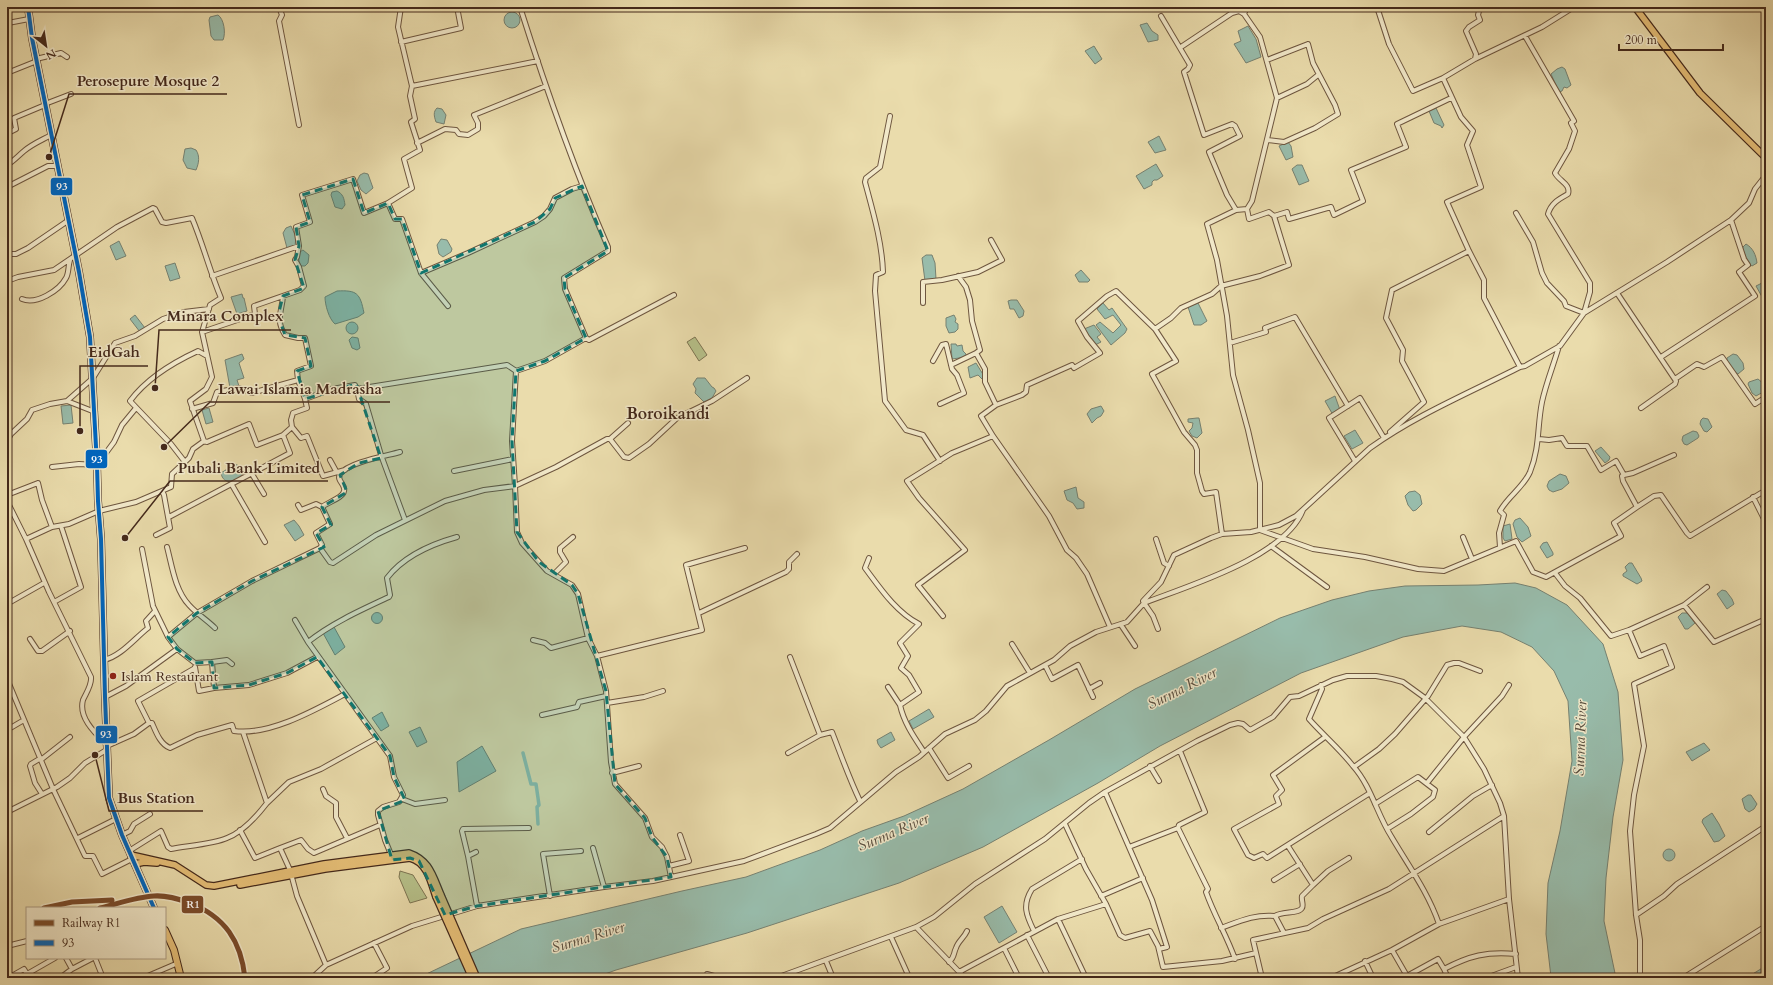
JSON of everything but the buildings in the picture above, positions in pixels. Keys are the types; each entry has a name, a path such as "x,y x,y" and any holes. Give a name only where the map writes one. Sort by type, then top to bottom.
{"highway":[{"path":"28,7 45,105 69,220 73,257 90,337 101,539 105,697 110,798 122,835 154,907"},
{"path":"166,933 178,963 181,978"}],"main road":[{"path":"1635,7 1700,93 1766,158"},
{"path":"132,857 174,865 209,886 409,853 422,858 430,870 472,978"},
{"path":"132,857 144,862 174,866 209,889 260,882 291,873"},
{"path":"439,896 477,978"}],"street":[{"path":"280,7 282,15 279,21 299,125"},
{"path":"202,332 255,314 254,306 300,290 304,286 299,267 295,260 300,246 296,227 310,222 302,195 353,179 364,213 388,203 412,188 404,159 420,150 411,122 415,119 410,96 412,86 398,27 401,7"},
{"path":"401,42 461,28 457,7"},
{"path":"520,7 546,86 582,186 608,247 608,251 564,278 565,289 586,338"},
{"path":"1244,14 1247,7"},
{"path":"1377,7 1389,44 1413,91 1442,78 1475,59 1525,36 1574,7"},
{"path":"1475,59 1476,54 1466,31 1469,27 1480,20 1478,15 1480,7"},
{"path":"1155,329 1172,318 1181,308 1212,294 1221,286 1260,276 1289,266 1274,216 1269,212 1249,219 1247,209 1252,201 1277,98 1260,37 1244,14 1239,11 1232,13 1181,47"},
{"path":"1161,16 1181,47 1190,65 1184,72 1204,135 1232,124 1235,126 1240,136 1209,152 1227,195 1236,210"},
{"path":"8,23 29,19"},
{"path":"1500,547 1499,533 1504,515 1500,511 1510,497 1524,482 1530,471 1539,439 1542,403 1560,346 1584,313 1590,292 1590,283 1548,214 1556,201 1568,194 1569,191 1568,187 1558,179 1555,173 1569,149 1575,131 1571,123 1574,121 1525,36"},
{"path":"1267,60 1308,44 1318,75 1338,114 1315,128 1284,142 1267,140"},
{"path":"7,73 37,60 61,53 66,57"},
{"path":"412,86 538,61"},
{"path":"1277,98 1307,84 1318,75"},
{"path":"1442,78 1461,117 1473,132 1467,145 1482,187 1447,202 1484,280 1484,298 1520,367"},
{"path":"417,142 445,129 456,130 459,134 468,135 478,129 478,122 474,115 546,86"},
{"path":"8,133 16,129 14,118 72,94"},
{"path":"1274,216 1287,212 1289,219 1331,207 1334,216 1363,200 1351,170 1406,147 1397,124 1451,98"},
{"path":"890,116 880,167 866,178 865,182 878,232 882,260 883,272 876,275 876,291 885,401 906,430 923,435 940,461"},
{"path":"7,165 13,162 32,144 51,135"},
{"path":"7,187 48,166 57,166"},
{"path":"1584,313 1731,220 1749,203 1755,189 1766,175"},
{"path":"421,273 535,222 544,216 550,209 555,198 572,189 582,186"},
{"path":"388,203 395,219 402,219 421,273 448,306"},
{"path":"7,281 18,277 54,270 117,227 153,208 162,222 166,223 192,218 204,245 212,276 221,298 210,304 202,332 212,377 206,390 190,401 204,441"},
{"path":"1247,209 1236,210 1207,224 1217,260 1230,342 1233,375 1248,430 1260,483 1260,530"},
{"path":"1516,213 1533,242 1542,273 1547,283 1564,301 1566,306 1584,313"},
{"path":"7,254 16,254 28,248 69,220"},
{"path":"1662,357 1755,296 1739,272 1748,265 1744,259 1731,220"},
{"path":"923,302 924,282 978,272 1002,260 991,240"},
{"path":"212,276 300,246"},
{"path":"312,978 326,965 412,926 477,906 653,881 744,861 830,828 896,772 924,752 945,734 974,720 986,711 1002,689 1054,660 1070,646 1096,632 1127,622 1144,603 1143,601 1161,582 1174,555 1222,534 1260,530 1279,525 1296,516 1355,461 1384,438 1424,402 1402,361 1403,350 1386,318 1392,290 1469,251"},
{"path":"22,299 28,302 35,301 59,287 66,278 73,257"},
{"path":"951,365 980,350 972,321 970,300 966,287 958,276"},
{"path":"1110,627 1087,574 1076,558 1067,550 1050,516 993,436 981,416 996,405 1022,395 1026,392 1027,385 1072,365 1074,368 1100,353 1088,338 1078,321 1107,296 1116,291 1155,329 1176,361 1152,374 1184,432 1195,445 1197,450 1197,473 1202,491 1204,494 1216,492 1222,534"},
{"path":"1617,293 1662,357 1675,379 1675,384 1641,408"},
{"path":"357,389 506,365 516,371 545,361 586,338 589,340 674,295"},
{"path":"283,296 278,316 282,330 284,335 305,338 311,366 297,372 307,409 293,413 291,420 292,427 300,438 307,436 322,476 336,471 345,470"},
{"path":"67,402 93,378 115,343 135,336 163,319 184,312 209,309"},
{"path":"1230,342 1266,332 1265,328 1295,317 1348,406"},
{"path":"933,361 942,345 946,344 951,365 964,393 940,404"},
{"path":"1384,438 1425,414 1520,367 1525,366 1560,346"},
{"path":"185,462 172,444 130,401 138,391 166,368 198,350 207,356"},
{"path":"976,353 985,369 985,382 996,405"},
{"path":"1675,379 1697,364 1704,367 1722,357 1755,404 1766,397"},
{"path":"516,371 512,442 517,532 522,543 547,571 572,585 578,594 588,638 597,656 606,696 612,773 617,787 645,818 652,837 662,847 667,857 671,876"},
{"path":"610,439 624,457 629,458 649,444 677,418 712,401 747,378"},
{"path":"192,409 213,403 217,392 239,388 252,393 298,380"},
{"path":"305,399 332,389 355,385 359,400 366,404 382,458 405,520"},
{"path":"1355,461 1329,418 1360,398 1384,438"},
{"path":"7,441 11,434 27,419 32,410 50,404 67,402 95,412"},
{"path":"52,467 79,464 97,465 114,442 122,425 136,408"},
{"path":"298,505 301,510 316,504 322,507 330,524 316,533 322,545 320,548 330,562 333,562 376,535 455,497 484,490 515,486 556,467 607,439 610,439 628,423"},
{"path":"26,539 52,527 69,524 99,511 136,502 171,487 172,474 189,458 193,450 204,441 207,442 249,424 257,445 283,435 292,427"},
{"path":"169,517 290,453 283,435"},
{"path":"943,616 918,585 965,550 919,498 907,481 952,453 993,436"},
{"path":"1539,439 1549,440 1562,438 1568,446 1587,446 1601,470 1616,461 1624,475 1622,476 1623,481 1637,507"},
{"path":"322,507 342,495 344,487 339,479 340,475 345,470 359,463 400,452"},
{"path":"1624,475 1633,473 1674,455"},
{"path":"454,471 513,459"},
{"path":"330,460 336,471"},
{"path":"252,474 264,494"},
{"path":"7,495 38,483 42,500 52,527"},
{"path":"232,485 265,542"},
{"path":"1260,530 1313,549 1365,557 1418,569 1444,571 1516,541 1533,572 1546,578 1621,536 1614,523 1654,496 1661,495 1687,534 1690,536 1766,490"},
{"path":"156,535 170,528 169,517 162,491"},
{"path":"1753,497 1766,523"},
{"path":"7,501 26,539 44,583 70,631 91,677 92,681 82,702 84,716 96,734 108,747"},
{"path":"1144,603 1230,569 1253,558 1281,538 1294,526 1300,519 1304,509"},
{"path":"54,602 81,587 60,526"},
{"path":"308,642 319,633 338,622 389,597 390,595 387,578 394,569 441,541 457,537"},
{"path":"554,574 566,562 560,552 560,548 573,537"},
{"path":"1463,537 1472,559"},
{"path":"1156,539 1164,563 1169,566"},
{"path":"1270,546 1327,587"},
{"path":"167,547 177,585 188,604 215,628"},
{"path":"168,637 197,613 252,581 320,548"},
{"path":"597,656 701,632 703,629 686,565 745,548"},
{"path":"142,549 155,611 176,649 195,663 227,660 232,664"},
{"path":"699,613 786,572 789,569 789,562 797,554"},
{"path":"868,558 865,568 880,588 908,618 919,624 900,643 908,656 901,668 909,675 919,692 900,705"},
{"path":"1555,573 1565,586 1580,598 1611,636 1629,630 1684,605 1708,587"},
{"path":"7,604 44,583"},
{"path":"1144,603 1153,616 1158,629"},
{"path":"1684,605 1714,642 1766,618"},
{"path":"104,660 111,658 122,651 148,628 146,621 155,611"},
{"path":"295,620 317,657 390,756 394,777 403,795 402,799"},
{"path":"1121,625 1135,646"},
{"path":"1629,630 1640,656 1664,646 1672,667 1634,684 1644,746 1634,795 1630,831 1636,915 1640,940 1640,973 1643,978"},
{"path":"30,639 38,651 42,651 70,631"},
{"path":"533,640 545,643 551,648 588,638"},
{"path":"1012,644 1030,673"},
{"path":"105,697 126,686 176,649"},
{"path":"195,663 199,691 249,685 287,673 317,657"},
{"path":"790,657 820,735"},
{"path":"212,662 214,688"},
{"path":"1354,767 1395,734 1425,698 1447,665 1454,662 1480,671"},
{"path":"1045,665 1052,679 1078,664 1093,697"},
{"path":"195,668 138,701 149,723 152,723 161,742 170,748 197,735 232,724 234,731 243,732 282,724 316,710 345,694"},
{"path":"776,978 891,937 934,917 976,884 1065,824 1089,803 1105,792 1197,740 1234,724 1243,724 1250,730 1273,717 1290,697 1299,696 1321,685 1347,676 1376,676 1403,682 1425,698 1464,737 1475,754 1492,785 1504,816 1509,899 1518,978"},
{"path":"7,679 42,759 53,789 78,838 85,856 93,856 102,874 132,857 161,831 168,847 171,849 227,839 258,814 289,782 321,769 377,738"},
{"path":"1090,689 1100,683"},
{"path":"1321,685 1322,689 1309,718 1354,767 1376,804 1387,829 1432,905 1439,924"},
{"path":"1427,783 1464,737 1502,696 1509,685"},
{"path":"888,687 900,705 902,715 924,752"},
{"path":"607,704 644,697 663,691"},
{"path":"542,716 577,707 579,702 606,696"},
{"path":"7,730 24,720"},
{"path":"7,812 53,789 70,778 85,763 108,747 134,734 149,723"},
{"path":"243,732 267,803"},
{"path":"788,753 820,735 832,732 845,764 847,773 860,802"},
{"path":"42,794 35,783 30,766 31,764 42,759 70,737"},
{"path":"1325,737 1273,775 1282,790 1276,796 1278,804 1234,829 1248,855 1252,858 1263,854 1267,858 1370,793"},
{"path":"929,748 948,778 969,766"},
{"path":"1129,847 1178,828 1178,825 1205,812 1180,750"},
{"path":"612,773 639,766"},
{"path":"1150,766 1159,781"},
{"path":"1376,804 1415,777 1419,777 1435,791 1433,796 1411,814 1387,829"},
{"path":"1430,832 1473,796 1492,785"},
{"path":"323,789 326,796 336,803 336,817 347,838"},
{"path":"1105,792 1143,878 1159,919 1167,947 1159,949"},
{"path":"402,799 415,804 444,800"},
{"path":"392,857 380,825 378,811 383,807 399,802 402,799"},
{"path":"122,835 130,831 134,824 150,814"},
{"path":"1262,978 1253,940 1308,928 1329,916 1389,889 1504,816"},
{"path":"78,838 116,819"},
{"path":"1065,824 1100,896 1106,904 1121,937 1125,938 1150,931 1159,949 1162,966 1209,963 1235,959 1256,953"},
{"path":"240,830 255,858 301,840 308,849 314,853 380,825"},
{"path":"1636,915 1664,896 1677,884 1766,826"},
{"path":"477,906 462,831 463,829 529,828"},
{"path":"1178,828 1208,889 1206,892 1214,914 1231,947 1235,959"},
{"path":"669,866 690,861 680,835"},
{"path":"1288,846 1313,885"},
{"path":"280,848 291,873 297,896 326,965"},
{"path":"593,848 604,887"},
{"path":"550,896 543,854 580,851"},
{"path":"468,856 476,852"},
{"path":"1221,928 1250,917 1261,915 1275,916 1284,912 1298,912 1303,906 1302,896 1328,871 1349,858"},
{"path":"1034,931 1025,910 1028,894 1032,889 1082,859"},
{"path":"1274,880 1300,864"},
{"path":"1100,896 1143,878"},
{"path":"1331,978 1365,961 1392,950 1439,924 1509,899"},
{"path":"959,972 1058,919 1106,904"},
{"path":"1275,916 1284,933"},
{"path":"1058,919 1086,978"},
{"path":"916,926 965,978"},
{"path":"1683,978 1766,926"},
{"path":"950,962 954,957 955,948 965,937 967,931"},
{"path":"1027,935 1049,978"},
{"path":"891,937 909,977"},
{"path":"7,946 26,940"},
{"path":"374,944 387,968 375,976"},
{"path":"1004,948 1019,978"},
{"path":"1392,950 1407,976 1438,959 1448,978"},
{"path":"1444,969 1463,959 1482,954 1496,952 1516,954"},
{"path":"8,978 24,968 27,974 53,959"},
{"path":"67,959 72,969"},
{"path":"60,978 72,969 92,959"},
{"path":"94,959 103,978"},
{"path":"826,961 833,978"},
{"path":"1365,961 1373,978"},
{"path":"143,978 178,963"},
{"path":"1486,978 1516,967"},
{"path":"707,974 714,976 714,978"}],"highlighted area":[{"path":"353,179 364,213 388,203 395,219 402,219 421,273 535,222 550,209 555,198 582,186 608,251 564,278 565,289 586,338 545,361 516,371 512,441 517,532 539,562 572,585 578,594 606,691 615,784 645,818 652,837 667,857 671,877 477,906 445,915 419,861 410,858 392,860 378,811 405,800 394,777 390,756 317,657 287,673 249,685 214,688 212,662 195,663 177,649 168,637 197,613 252,581 324,547 316,533 331,525 322,507 347,492 340,475 359,463 381,458 356,384 305,399 297,371 311,366 305,338 285,335 278,316 283,296 304,288 295,260 299,246 296,227 310,222 302,195"}],"green space":[{"path":"695,337 707,355 699,361 687,342"},
{"path":"400,871 413,875 427,898 410,903 399,877"}],"water":[{"path":"509,12 515,12 520,17 518,26 515,28 509,28 504,23 504,17"},
{"path":"218,15 224,26 223,40 214,40 211,36 210,17"},
{"path":"1147,23 1152,31 1158,35 1158,40 1148,42 1140,25"},
{"path":"1248,26 1256,39 1261,57 1246,63 1234,44 1241,41 1238,31"},
{"path":"1094,46 1102,59 1095,64 1085,51"},
{"path":"1562,67 1565,69 1571,85 1567,88 1564,87 1562,91 1559,92 1551,74"},
{"path":"437,108 442,109 446,115 444,124 436,122 434,114"},
{"path":"1436,108 1444,125 1442,128 1434,123 1429,111"},
{"path":"1159,136 1166,150 1155,153 1148,142"},
{"path":"1288,142 1291,146 1293,157 1286,160 1279,146"},
{"path":"191,148 196,150 199,157 196,170 187,168 183,160 185,149"},
{"path":"1156,164 1163,176 1157,180 1154,180 1152,185 1144,189 1136,176"},
{"path":"1297,165 1302,165 1309,181 1299,185 1292,169"},
{"path":"364,173 368,174 373,188 366,194 361,190 357,181 360,175"},
{"path":"337,191 342,195 344,200 345,205 342,209 335,207 331,195 332,192"},
{"path":"291,226 296,237 295,246 287,248 283,233 286,228"},
{"path":"441,239 447,240 452,249 451,252 443,257 439,254 437,245"},
{"path":"119,241 126,256 116,260 110,246"},
{"path":"1746,244 1754,252 1756,257 1757,263 1752,266 1748,263 1743,249"},
{"path":"303,250 309,255 308,263 305,266 301,266 298,253"},
{"path":"926,255 932,255 935,263 936,279 925,281 922,258"},
{"path":"175,263 180,278 170,281 165,266"},
{"path":"1081,270 1090,280 1088,282 1079,282 1075,275"},
{"path":"1764,282 1766,283 1766,304 1756,286"},
{"path":"337,291 349,291 356,294 361,301 364,313 358,317 335,324 328,312 325,297"},
{"path":"242,294 247,311 237,314 231,297"},
{"path":"1017,300 1024,311 1023,316 1019,318 1014,309 1010,309 1008,301"},
{"path":"1103,303 1109,310 1112,308 1127,329 1125,333 1111,345 1096,325 1100,322 1113,333 1121,325 1113,315 1105,319 1097,309"},
{"path":"1198,303 1207,321 1201,325 1194,325 1188,307"},
{"path":"135,315 145,328 140,332 130,319"},
{"path":"954,315 956,319 955,322 958,324 958,329 955,332 949,333 946,326 946,318"},
{"path":"350,322 354,322 358,328 354,334 350,334 346,330 346,326"},
{"path":"1094,325 1101,334 1097,337 1101,342 1095,345 1084,329"},
{"path":"352,337 358,338 360,348 357,350 352,348 349,340"},
{"path":"951,344 956,344 957,346 962,345 966,357 952,359"},
{"path":"242,354 244,359 239,363 244,378 237,380 239,386 230,388 225,360"},
{"path":"1733,354 1737,355 1743,363 1744,369 1738,374 1727,361 1727,358"},
{"path":"976,363 984,376 982,379 978,375 970,378 968,367"},
{"path":"697,378 705,378 716,391 712,398 704,402 695,393 696,389 693,384"},
{"path":"1758,379 1764,384 1765,391 1756,396 1752,393 1748,384 1749,382"},
{"path":"1335,396 1340,410 1333,415 1325,401"},
{"path":"71,405 73,423 63,424 61,406"},
{"path":"1101,406 1104,411 1101,416 1092,423 1087,414 1091,409"},
{"path":"209,408 213,422 206,424 202,410"},
{"path":"1199,418 1202,433 1197,438 1192,436 1189,431 1192,428 1193,423 1188,422 1188,419"},
{"path":"1703,418 1708,419 1712,427 1707,432 1704,431 1700,424"},
{"path":"1355,430 1363,443 1352,449 1344,436"},
{"path":"1693,431 1697,432 1699,436 1698,438 1687,445 1684,444 1682,440 1683,436"},
{"path":"1601,447 1610,457 1605,463 1595,451"},
{"path":"235,464 241,467 243,473 234,481 231,482 225,480 221,473"},
{"path":"1560,474 1566,476 1569,483 1562,489 1553,492 1549,490 1547,486 1549,481"},
{"path":"1076,487 1078,498 1084,502 1084,508 1077,509 1073,503 1067,500 1064,491"},
{"path":"1415,491 1420,495 1422,504 1413,511 1408,505 1405,496 1409,492"},
{"path":"1520,518 1528,527 1531,536 1522,542 1517,537 1513,524 1515,520"},
{"path":"294,520 304,535 295,541 284,525"},
{"path":"1510,524 1512,539 1505,541 1503,538 1503,526"},
{"path":"1547,542 1553,555 1547,558 1540,547 1543,543"},
{"path":"1629,563 1632,563 1641,578 1642,581 1637,584 1623,576 1623,574 1627,571 1625,567"},
{"name":"Surma River","path":"1515,583 1536,588 1567,605 1603,644 1618,692 1623,760 1613,817 1606,878 1604,921 1616,978 1551,977 1546,934 1548,883 1560,831 1572,761 1568,701 1554,671 1532,647 1501,632 1462,626 1403,637 1301,673 1160,746 1098,783 983,847 899,883 747,933 616,970 594,978 418,978 521,929 746,877 820,850 862,831 904,816 963,789 1135,689 1280,618 1332,600 1369,591 1405,586"},
{"path":"1722,590 1726,591 1734,604 1727,609 1717,594"},
{"path":"377,612 381,614 383,618 381,622 377,624 373,622 371,618 373,614"},
{"path":"1682,613 1688,613 1695,623 1688,629 1685,629 1678,617"},
{"path":"334,627 345,647 335,655 323,633"},
{"path":"929,709 934,717 913,729 909,721"},
{"path":"382,712 389,726 381,731 372,718"},
{"path":"420,727 427,742 417,747 409,732"},
{"path":"891,732 895,740 881,748 877,740"},
{"path":"1704,743 1710,750 1692,761 1686,752"},
{"path":"482,746 496,771 459,792 457,762"},
{"path":"1748,795 1751,795 1757,804 1754,809 1749,812 1745,809 1742,799"},
{"path":"1712,813 1725,836 1719,841 1714,842 1702,822 1703,819"},
{"path":"1667,849 1671,849 1675,855 1671,861 1667,861 1663,857 1663,853"},
{"path":"1002,906 1017,932 999,943 984,917"},
{"path":"1764,967 1766,978 1753,978 1751,975"}],"waterway":[{"path":"7,560 10,564"},
{"path":"523,753 531,784 536,784 539,805 537,807 538,824"}],"rail line":[{"name":"R1","path":"104,907 140,898 159,896 177,899 202,909 213,915 229,932 240,953 245,978"},
{"name":"R1","path":"49,907 72,902 112,900"}],"transit line":[{"name":"93","path":"28,7 32,38 79,272 90,337 101,539 109,798 122,835 154,907"}],"place":[{"name":"Perosepure Mosque 2","path":"49,157"},
{"name":"Minara Complex","path":"155,388"},
{"name":"EidGah","path":"80,431"},
{"name":"Lawai Islamia Madrasha","path":"164,447"},
{"name":"Pubali Bank Limited","path":"125,538"},
{"name":"Islam Restaurant","path":"113,676"},
{"name":"Bus Station","path":"95,755"}],"district":[{"name":"Boroikandi","path":"668,413"}]}
